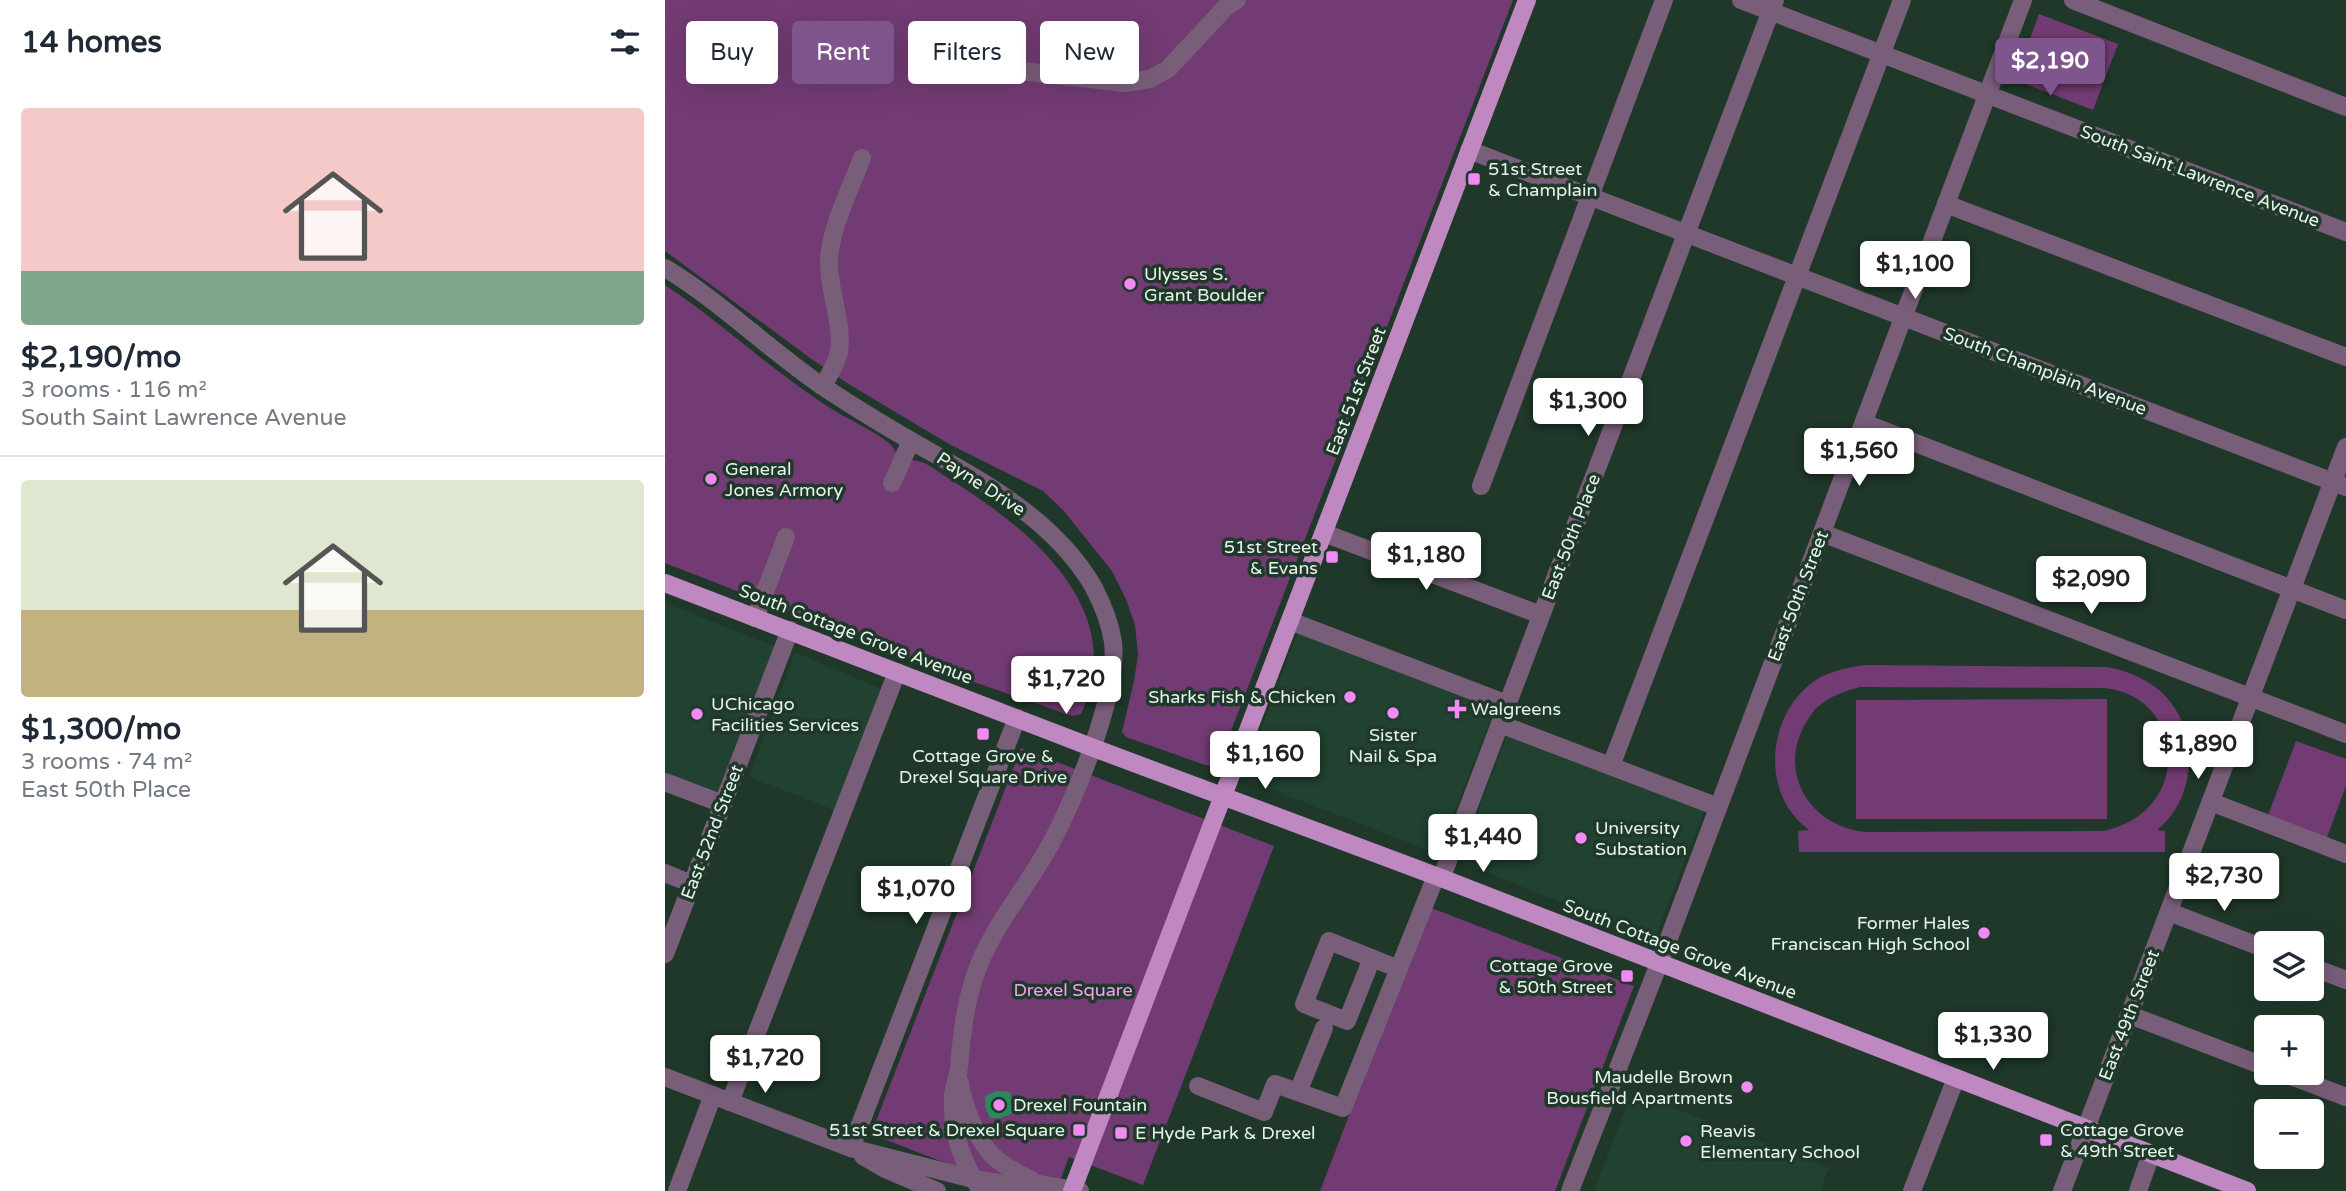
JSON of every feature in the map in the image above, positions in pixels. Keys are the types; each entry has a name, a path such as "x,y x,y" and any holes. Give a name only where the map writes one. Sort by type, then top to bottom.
{"main road":[{"name":"East 51st Street","path":"1075,1190 1527,0"},
{"name":"South Cottage Grove Avenue","path":"665,583 1438,877 2247,1191"}],"street":[{"path":"1026,72 1125,83 1150,79 1168,69 1226,7 1237,0"},
{"path":"1481,486 1664,0"},
{"name":"South Saint Lawrence Avenue","path":"1741,0 1772,6 1881,54 2346,232"},
{"path":"1611,766 1902,0"},
{"name":"East 50th Street","path":"1570,1191 1660,963 2023,0"},
{"path":"2073,0 2346,107"},
{"name":"East 50th Place","path":"1298,1092 1343,1108 1500,724 1772,6"},
{"name":"South Champlain Avenue","path":"1469,150 2339,484"},
{"path":"823,386 836,364 840,349 829,258 833,239 862,158"},
{"path":"1946,204 2346,358"},
{"name":"Payne Drive","path":"665,268 823,386 996,490 1023,510 1047,530 1071,557 1102,604 1113,643 1113,670 1109,693 1076,789 1058,829 993,935 979,964 965,1017 953,1096 954,1132 962,1160 977,1185"},
{"path":"1864,423 2346,610"},
{"path":"892,483 911,441"},
{"name":"East 49th Street","path":"2062,1191 2292,589 2339,484 2346,447"},
{"path":"1324,533 1541,615"},
{"path":"1822,533 2346,734"},
{"path":"755,618 786,537"},
{"path":"1290,621 1507,704"},
{"name":"East 52nd Street","path":"665,954 790,630"},
{"path":"665,1187 676,1191 722,1099 897,672"},
{"path":"851,1148 1017,718"},
{"path":"1500,724 1718,807"},
{"path":"665,782 723,804"},
{"path":"2211,802 2346,854"},
{"path":"665,873 692,884"},
{"path":"2169,912 2254,944"},
{"path":"1372,958 1347,1021 1304,1004 1329,941 1372,958 1399,969"},
{"path":"2324,972 2346,980"},
{"path":"2130,1015 2254,1062"},
{"path":"1199,1086 1264,1112 1275,1084 1298,1092 1324,1028"},
{"name":"Payne Drive","path":"958,1072 962,1095 975,1128 993,1156 1013,1171 1038,1184"},
{"path":"665,1077 851,1148 977,1185 1038,1184 1075,1190"},
{"path":"1912,1191 1956,1078"},
{"path":"2314,1085 2346,1097"},
{"path":"851,1148 885,1170 937,1191"},
{"path":"2138,1191 2151,1154"}],"shaded area":[{"name":"UChicago Facilities Services","path":"665,603 775,646 717,802 665,782"},
{"path":"1301,625 1498,700 1438,854 1242,778"},
{"path":"795,652 888,692 842,813 749,777"},
{"name":"University Substation","path":"1510,728 1707,803 1654,940 1459,861"},
{"name":"Drexel Fountain","path":"997,1091 1010,1092 1013,1113 1001,1118 990,1118 985,1107 985,1096"},
{"name":"Reavis Elementary School","path":"1632,1092 1829,1168 1820,1191 1594,1191"}],"green space":[{"path":"665,0 1513,0 1219,762 1213,766 1126,737 1122,732 1138,655 1135,625 1112,571 1063,510 1043,491 949,444 850,385 665,251"},
{"path":"2039,14 2118,44 2093,110 2015,80"},
{"path":"665,285 813,397 883,439 901,458 927,464 1012,523 1040,548 1064,576 1082,607 1092,640 1093,676 1081,714 1072,716 948,673 665,563"},
{"path":"1866,665 2106,667 2125,672 2153,685 2168,699 2182,721 2189,754 2185,788 2169,818 2157,830 2165,831 2165,852 1799,852 1798,831 1809,830 1793,814 1782,795 1776,774 1775,752 1780,730 1788,710 1802,692 1819,678 1836,671","holes":["1860,687 2105,688 2132,696 2152,712 2164,732 2169,756 2165,780 2153,802 2132,820 2103,831 1866,832 1847,828 1830,820 1805,796 1798,780 1795,763 1797,745 1809,717 1825,702"]},
{"path":"2107,699 2107,819 1856,819 1856,700"},
{"path":"2296,741 2346,759 2346,786 2326,840 2267,818"},
{"name":"Drexel Square","path":"1021,748 1274,846 1143,1185 1069,1157 1056,1191 984,1178 871,1134"},
{"path":"1429,907 1634,986 1555,1191 1320,1191"}],"place":[{"name":"51st Street & Champlain","path":"1474,179"},
{"name":"Ulysses S. Grant Boulder","path":"1130,284"},
{"name":"General Jones Armory","path":"711,479"},
{"name":"51st Street & Evans","path":"1332,557"},
{"name":"Sharks Fish & Chicken","path":"1350,697"},
{"name":"Walgreens","path":"1457,709"},
{"name":"Sister Nail & Spa","path":"1393,713"},
{"name":"UChicago Facilities Services","path":"697,714"},
{"name":"Cottage Grove & Drexel Square Drive","path":"983,734"},
{"name":"University Substation","path":"1581,838"},
{"name":"Former Hales Franciscan High School","path":"1984,933"},
{"name":"Cottage Grove & 50th Street","path":"1627,976"},
{"name":"Maudelle Brown Bousfield Apartments","path":"1747,1087"},
{"name":"Drexel Fountain","path":"999,1105"},
{"name":"51st Street & Drexel Square","path":"1079,1130"},
{"name":"E Hyde Park & Drexel","path":"1121,1133"},
{"name":"Cottage Grove & 49th Street","path":"2046,1140"},
{"name":"Reavis Elementary School","path":"1686,1141"}]}
